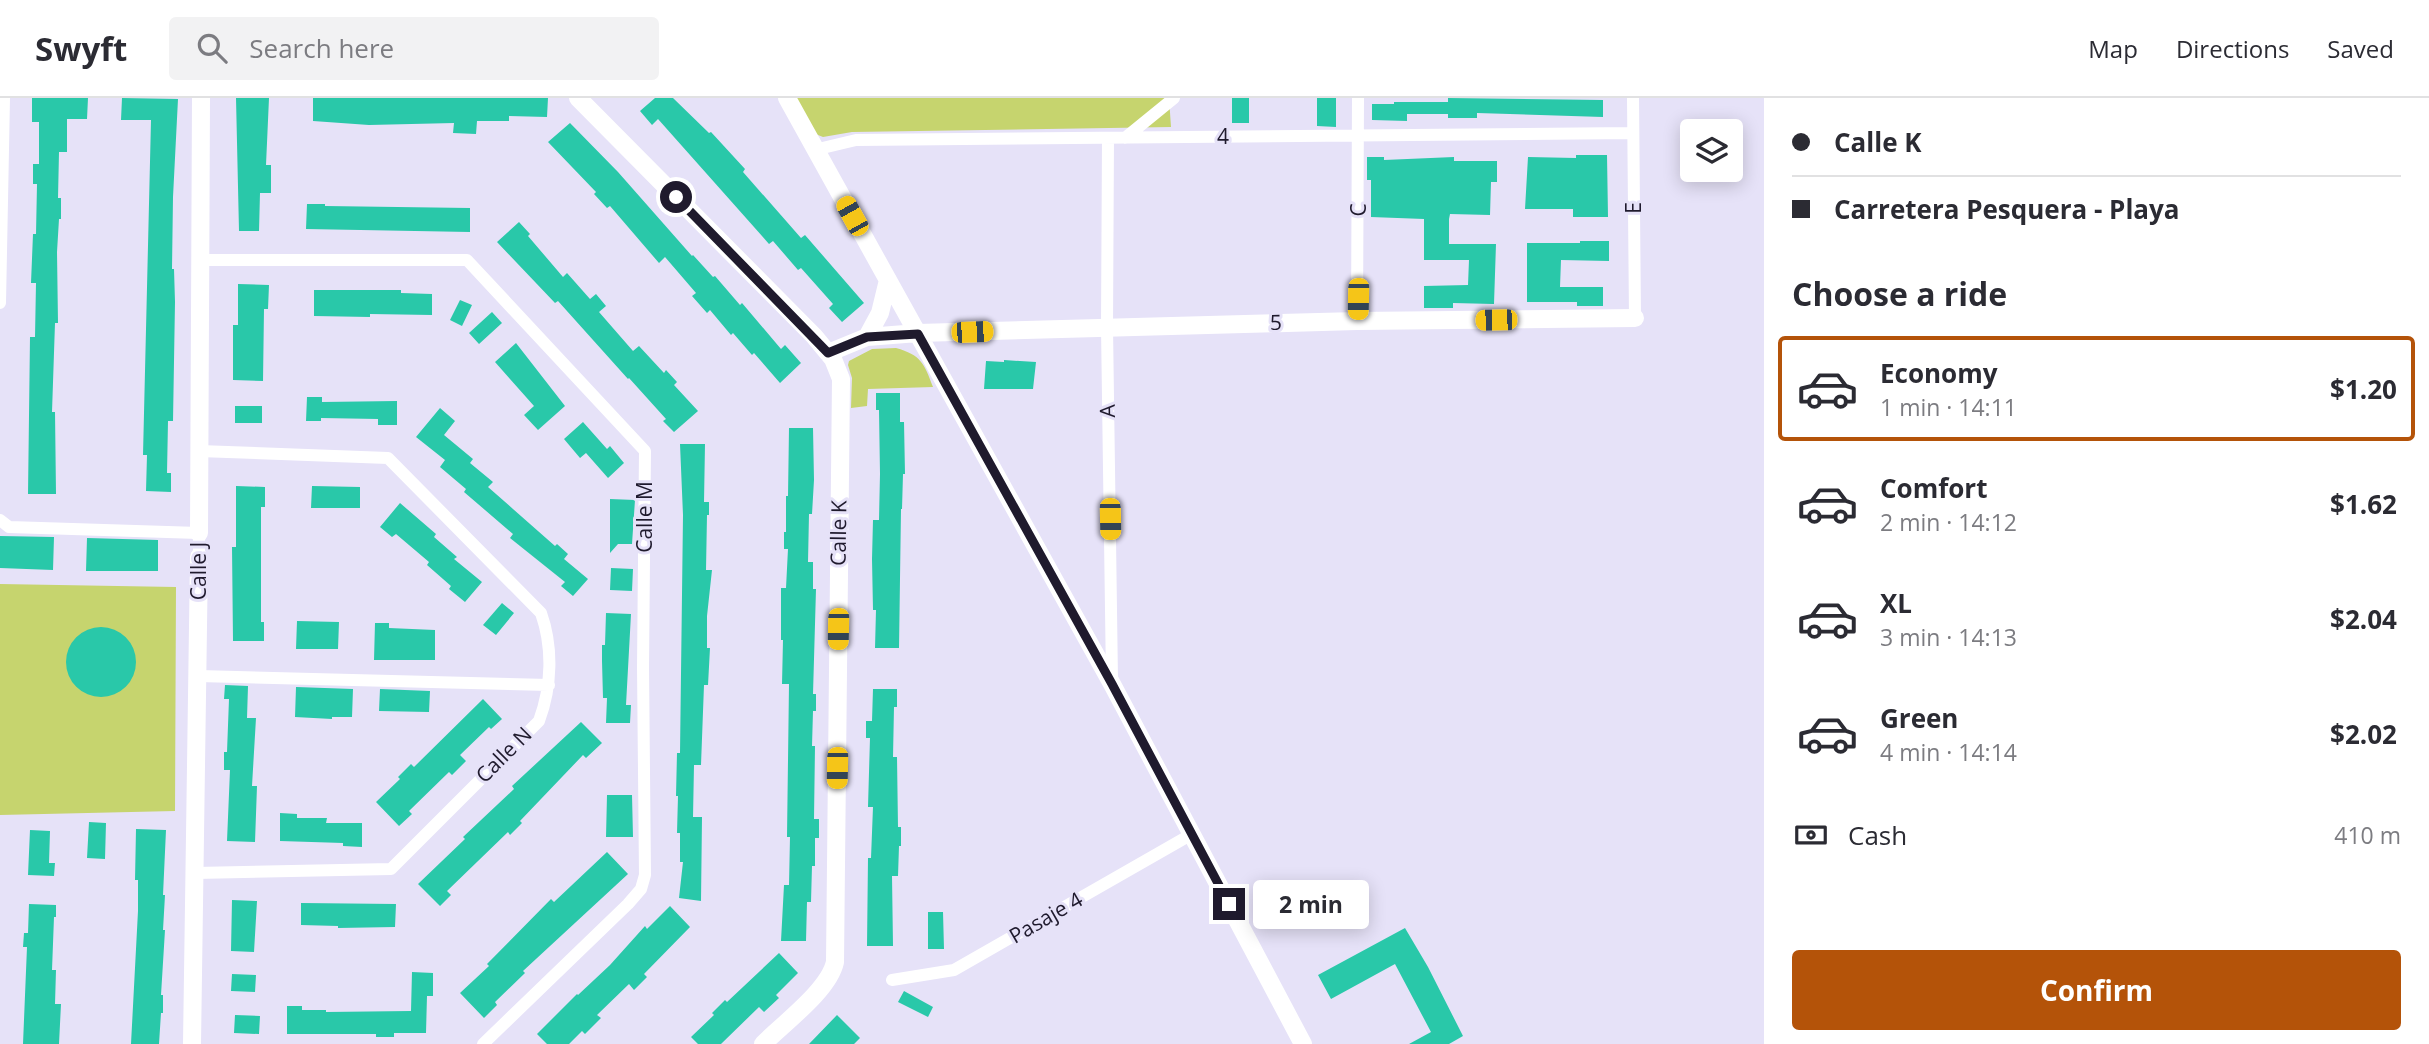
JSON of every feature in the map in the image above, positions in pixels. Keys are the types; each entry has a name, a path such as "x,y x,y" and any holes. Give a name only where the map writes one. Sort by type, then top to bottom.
{"street":[{"path":"0,303 4,98"},
{"name":"Calle J","path":"192,1044 198,676 201,98"},
{"name":"Calle K","path":"578,98 828,353 841,379 835,962 823,985 762,1044"},
{"path":"787,98 1112,684 1303,1044"},
{"path":"1125,138 1174,98"},
{"name":"C","path":"1357,321 1358,98"},
{"name":"E","path":"1633,98 1635,318"},
{"name":"4","path":"814,149 856,140 1633,133"},
{"name":"A","path":"1108,138 1107,327 1112,684"},
{"name":"Calle M","path":"200,260 467,260 645,450 645,875 641,889 628,904 483,1044"},
{"path":"867,337 880,313 888,280"},
{"name":"5","path":"828,353 867,337 918,334 1357,321 1635,318"},
{"name":"Calle N","path":"195,873 391,869 539,721 549,685 549,635 541,612 388,458 199,451"},
{"path":"0,520 9,527 199,533"},
{"path":"198,676 549,685"},
{"name":"Pasaje 4","path":"892,980 954,970 1192,834"}],"green space":[{"path":"796,98 1169,98 1171,127 852,132 823,137 813,133"},
{"path":"896,348 920,361 933,387 868,389 867,406 851,408 852,378 849,361 872,349"},
{"path":"0,584 176,587 175,811 0,815"}],"building":[{"path":"32,98 88,98 87,119 67,119 67,152 59,152 58,198 61,198 61,219 57,252 58,323 55,323 52,412 55,412 56,494 28,494 30,337 35,337 36,283 31,283 37,184 33,184 33,164 39,164 39,122 32,122"},
{"path":"122,98 178,99 173,197 173,421 168,421 167,473 171,473 171,492 146,491 147,455 143,455 151,120 121,120"},
{"path":"236,98 269,98 266,165 271,165 271,193 260,193 259,231 239,231"},
{"path":"313,98 548,98 547,117 509,116 509,121 477,121 476,134 453,133 454,123 369,125 313,121"},
{"path":"655,98 673,98 711,132 801,238 805,235 864,303 842,322 829,308 833,304 801,268 798,270 773,241 769,244 658,119 652,125 640,111"},
{"path":"1232,98 1249,98 1249,123 1232,123"},
{"path":"1317,98 1336,98 1336,127 1317,126"},
{"path":"1448,98 1603,100 1603,117 1477,113 1477,118 1448,118 1448,114 1407,114 1407,121 1372,120 1372,104 1448,102"},
{"path":"570,123 618,172 692,256 715,276 740,305 742,303 781,349 785,345 801,363 780,383 754,353 752,355 733,333 731,335 710,310 707,313 692,296 696,293 665,257 659,263 610,206 607,208 594,194 596,192 548,142"},
{"path":"1576,155 1607,155 1608,217 1573,217 1573,209 1525,209 1528,157 1576,158"},
{"path":"1367,157 1384,157 1384,160 1454,157 1454,161 1497,161 1497,182 1491,182 1490,215 1450,214 1449,219 1449,244 1496,244 1494,304 1453,303 1453,308 1424,308 1424,286 1468,285 1469,260 1424,260 1424,219 1371,217 1371,180 1367,180"},
{"path":"307,204 470,208 470,232 306,229"},
{"path":"519,222 563,277 567,273 590,299 596,294 606,306 599,312 633,351 639,346 664,373 666,370 677,382 674,385 698,411 674,432 663,421 666,419 558,301 555,303 497,242"},
{"path":"1609,241 1609,261 1561,260 1560,287 1603,287 1603,306 1577,306 1577,302 1527,302 1527,243"},
{"path":"238,284 269,285 268,309 264,309 263,381 233,380 233,325 238,325"},
{"path":"314,290 401,290 401,293 432,294 432,315 314,316"},
{"path":"460,300 472,305 462,326 450,320"},
{"path":"492,312 502,323 479,344 469,333"},
{"path":"516,343 565,406 538,430 524,415 534,406 495,362"},
{"path":"986,361 1036,362 1033,389 984,389"},
{"path":"876,393 900,393 900,422 904,422 905,474 901,509 899,648 875,648 873,520 879,520 880,474 879,410 876,410"},
{"path":"307,397 322,397 322,402 397,401 397,425 378,425 378,419 321,418 321,421 306,421"},
{"path":"235,406 262,406 262,423 235,423"},
{"path":"440,408 455,421 444,435 473,459 470,463 493,482 488,487 555,546 557,544 568,554 564,559 588,579 573,596 561,586 565,582 510,538 513,534 464,492 466,489 440,467 445,460 416,437"},
{"path":"583,422 607,449 610,446 624,463 608,478 586,453 580,458 564,439"},
{"path":"789,428 813,428 814,480 812,514 809,514 808,562 813,562 813,589 816,589 813,694 816,694 816,711 813,711 812,746 815,746 814,819 819,819 819,838 815,838 815,866 812,866 811,902 807,902 806,941 781,941 784,885 789,885 790,837 787,837 789,684 782,684 781,640 781,588 786,588 788,549 784,549 784,532 788,496"},
{"path":"680,444 705,444 704,502 709,502 706,570 712,570 707,616 707,648 710,648 708,685 704,685 701,765 694,765 693,817 702,817 701,901 679,898 683,862 680,862 676,796 677,753 680,753 683,515"},
{"path":"236,486 265,487 265,507 261,507 261,622 264,622 264,641 233,641 232,547 236,547"},
{"path":"312,486 360,487 360,508 311,508"},
{"path":"610,499 635,500 632,544 618,544 610,553"},
{"path":"400,503 436,534 434,537 457,557 454,559 482,582 465,602 427,565 429,562 396,534 392,537 380,527"},
{"path":"0,536 54,537 53,570 0,568"},
{"path":"87,538 158,540 158,571 86,571"},
{"path":"611,568 633,569 632,591 610,590"},
{"path":"502,603 514,613 496,635 483,625"},
{"path":"606,613 631,614 626,705 631,705 630,723 606,723 607,698 603,698 602,645 605,645"},
{"path":"297,621 339,622 338,649 296,649"},
{"path":"375,623 389,623 389,628 435,630 435,660 374,660"},
{"path":"108,627 121,633 130,642 134,648 134,676 126,687 115,695 94,697 76,687 68,676 66,655 76,637 87,629"},
{"path":"225,685 248,686 247,718 256,718 252,786 257,786 255,842 227,841 230,770 224,770 229,699 224,699"},
{"path":"296,687 353,689 352,717 295,717"},
{"path":"380,689 430,691 429,712 379,711"},
{"path":"873,689 897,689 893,757 897,757 898,827 901,827 901,846 898,876 892,876 893,946 867,946 868,858 871,858 873,807 868,807 870,738 866,738 866,721 872,721"},
{"path":"483,699 502,719 491,729 489,727 460,755 466,761 452,775 449,772 409,811 412,814 399,826 376,802 411,764 414,767"},
{"path":"581,722 602,743 586,758 583,755 510,835 508,832 447,891 451,895 440,906 418,884 514,789 512,786"},
{"path":"607,795 632,795 633,837 606,837"},
{"path":"280,813 297,814 297,818 327,818 326,823 362,823 362,847 343,846 343,843 280,841"},
{"path":"89,822 106,823 105,859 87,858"},
{"path":"136,829 166,830 161,995 163,1013 159,1044 131,1044 138,911 138,880 135,880"},
{"path":"30,830 50,831 49,863 55,863 54,876 28,875"},
{"path":"607,852 628,874 523,971 525,973 495,1002 497,1005 484,1018 460,993 551,899 554,902"},
{"path":"232,900 257,901 254,952 231,951"},
{"path":"301,903 396,904 395,927 338,928 301,925"},
{"path":"29,904 56,905 52,970 56,970 55,1004 61,1004 59,1044 23,1044 27,947 23,947 24,933 28,933"},
{"path":"670,906 690,927 644,974 647,977 634,990 629,984 597,1015 601,1018 585,1034 582,1031 569,1044 547,1044 537,1034 610,965 645,926 647,929"},
{"path":"928,912 943,912 944,949 928,949"},
{"path":"1405,928 1463,1036 1449,1044 1409,1044 1431,1032 1395,964 1331,999 1318,975"},
{"path":"779,953 798,973 776,995 779,998 764,1012 759,1007 721,1044 698,1044 691,1037 714,1015 712,1013"},
{"path":"412,972 433,973 433,996 427,996 426,1033 394,1033 394,1037 376,1037 376,1034 287,1034 287,1006 302,1006 302,1010 326,1012 411,1011"},
{"path":"232,974 256,975 255,992 231,991"},
{"path":"904,991 933,1007 928,1017 898,1002"},
{"path":"235,1015 260,1016 259,1034 234,1033"},
{"path":"837,1015 860,1038 854,1044 809,1044"}],"route":[{"path":"676,197 828,353 867,337 918,334 1112,684 1229,904"}]}
